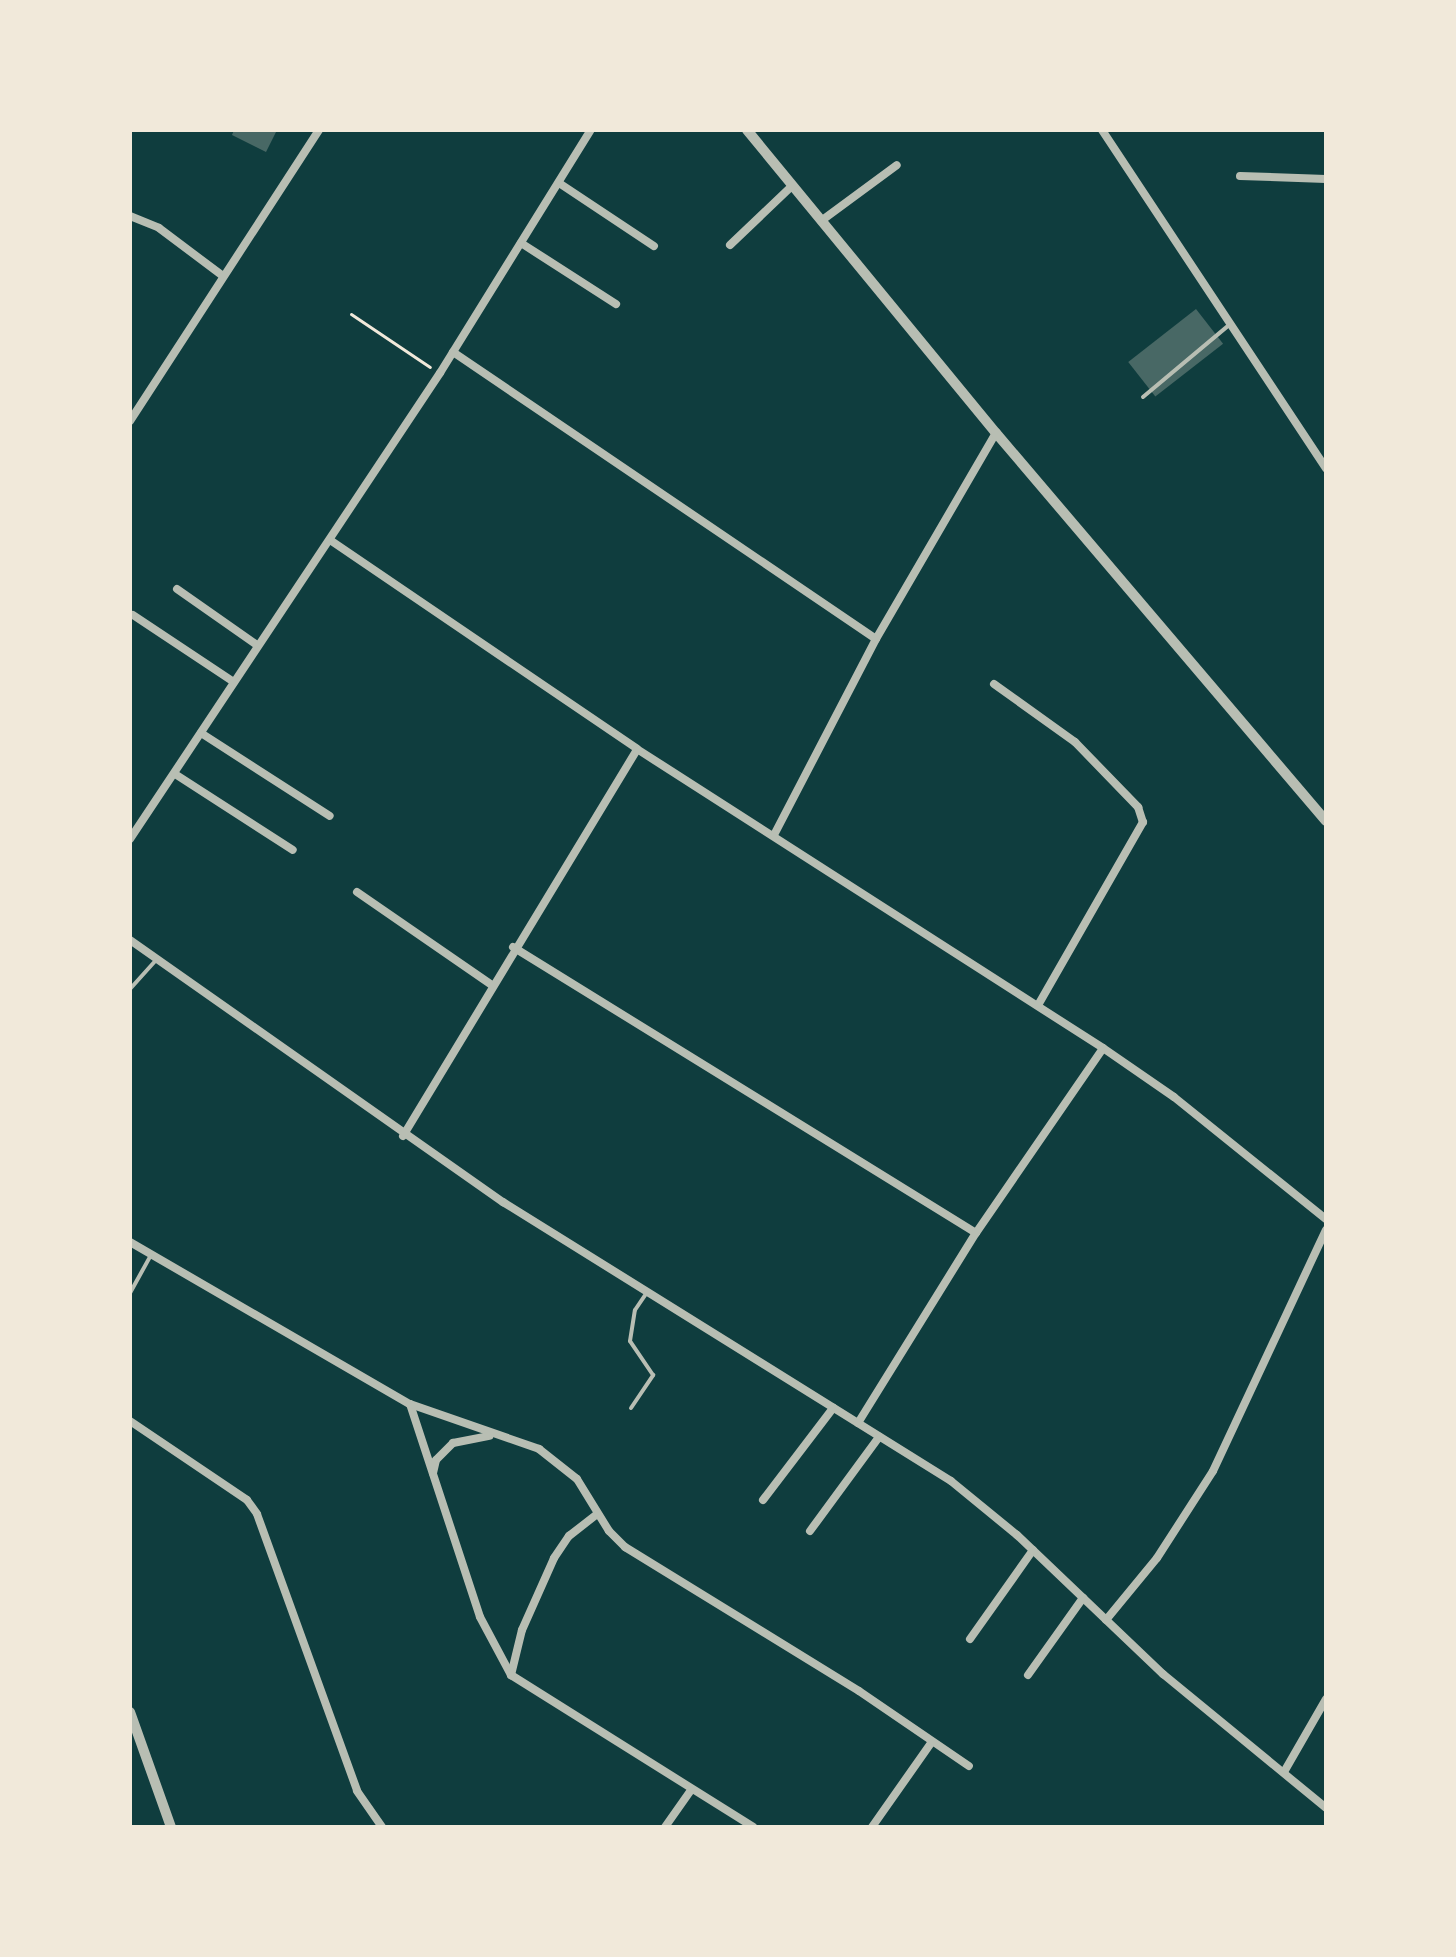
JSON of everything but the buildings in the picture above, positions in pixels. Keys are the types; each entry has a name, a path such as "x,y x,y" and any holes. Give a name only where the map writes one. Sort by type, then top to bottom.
{"street":[{"path":"130,421 319,130"},
{"path":"747,130 996,433 1326,821"},
{"path":"1102,130 1326,469"},
{"path":"130,839 440,373 590,131"},
{"path":"821,221 897,165"},
{"path":"1240,176 1326,179"},
{"path":"559,183 654,246"},
{"path":"730,245 792,186"},
{"path":"130,216 159,228 223,276"},
{"path":"521,243 616,304"},
{"path":"453,352 876,639"},
{"path":"774,835 876,639 996,433"},
{"path":"330,540 637,749 1103,1048 1174,1097 1326,1219"},
{"path":"177,589 257,645"},
{"path":"133,615 234,682"},
{"path":"994,684 1075,742 1138,807 1143,822 1038,1005"},
{"path":"201,733 330,816"},
{"path":"403,1136 513,947 637,749"},
{"path":"175,774 293,850"},
{"path":"357,892 492,985"},
{"path":"130,940 403,1136 951,1481 1033,1550 1186,1695 1326,1808"},
{"path":"513,947 976,1233"},
{"path":"858,1423 976,1233 1103,1048"},
{"path":"1106,1620 1157,1558 1213,1471 1326,1230"},
{"path":"130,1242 410,1404 539,1449 562,1465 625,1547 859,1691 931,1743 969,1766"},
{"path":"410,1404 480,1617 511,1675 753,1827"},
{"path":"763,1500 833,1408"},
{"path":"130,1421 247,1500 257,1514 357,1791 382,1827"},
{"path":"433,1473 436,1460 453,1443 493,1435"},
{"path":"810,1531 879,1437"},
{"path":"511,1675 522,1630 554,1558 569,1536 597,1514"},
{"path":"970,1639 1033,1550"},
{"path":"1028,1675 1083,1598"},
{"path":"1284,1772 1326,1699"},
{"path":"130,1712 171,1827"},
{"path":"872,1827 931,1743"},
{"path":"665,1827 691,1790"}],"lane":[{"path":"1143,397 1231,323"},
{"path":"130,989 157,959"},
{"path":"130,1293 151,1255"},
{"path":"631,1408 653,1375 630,1341 635,1310 647,1292"}],"path":[{"path":"351,314 440,373"}]}
